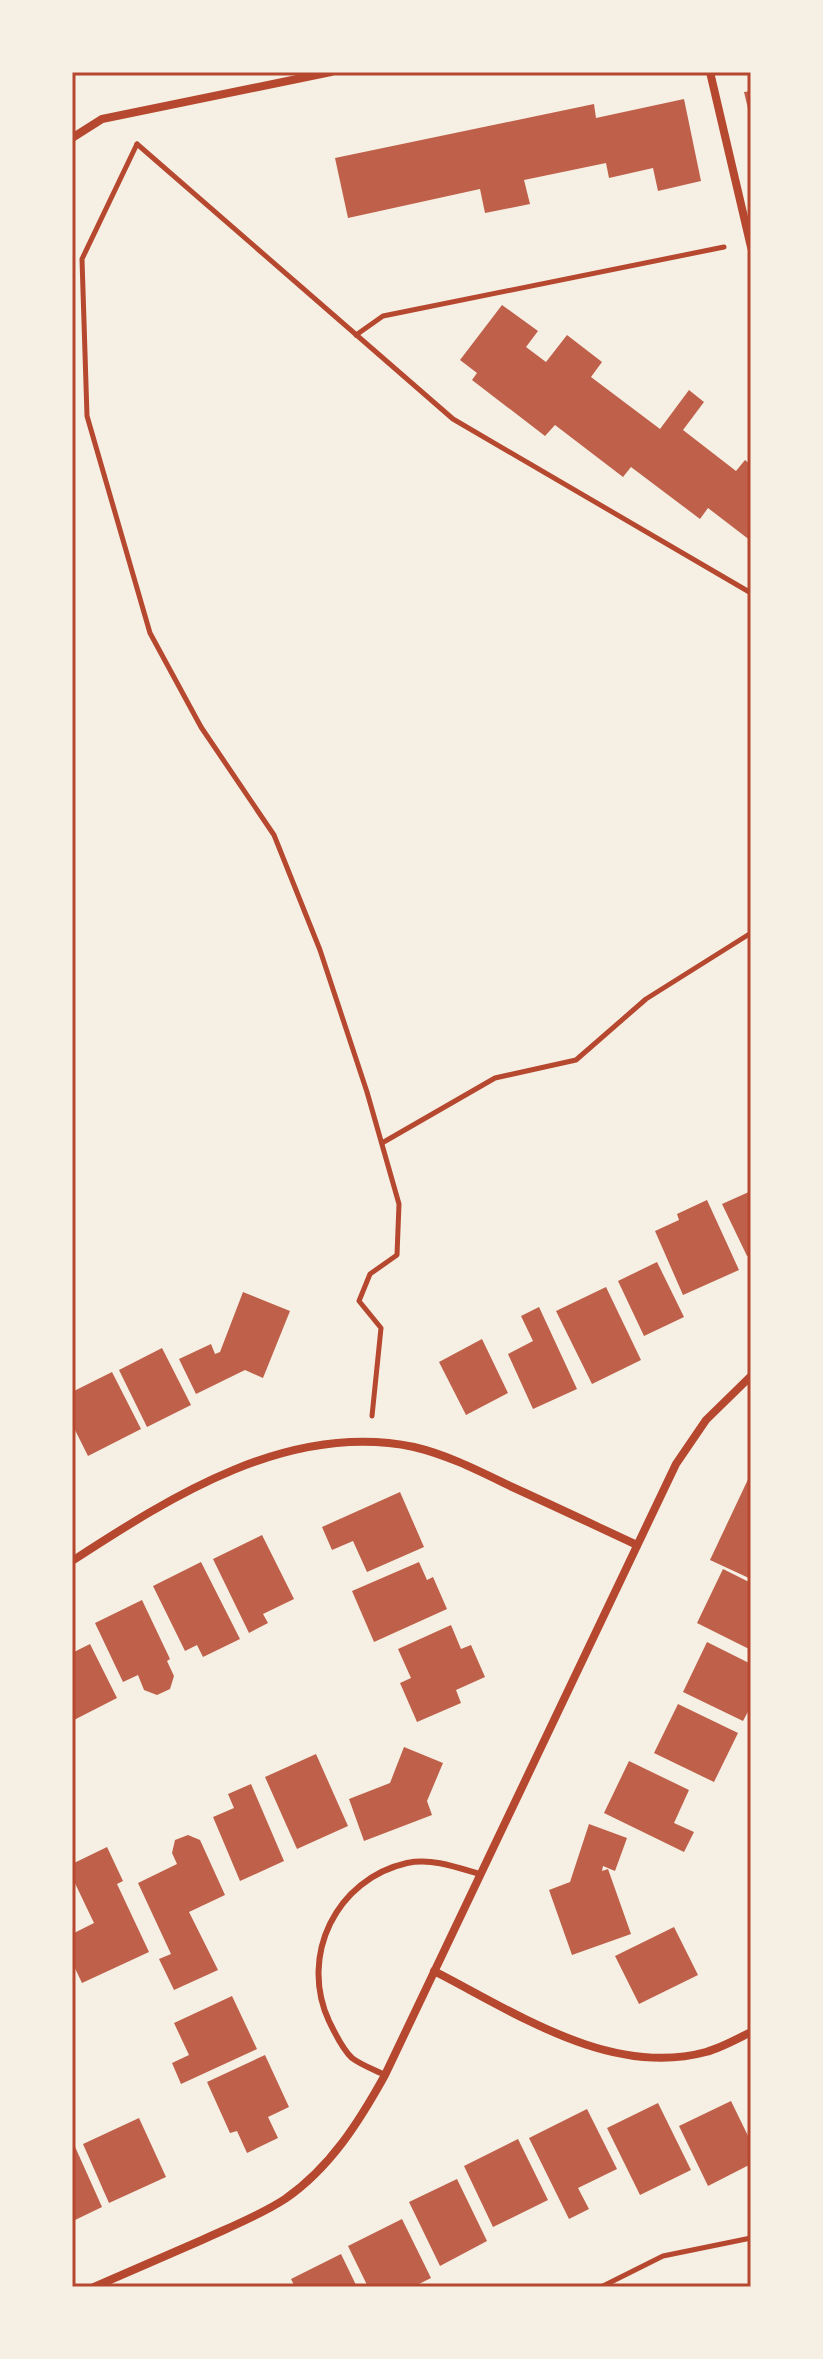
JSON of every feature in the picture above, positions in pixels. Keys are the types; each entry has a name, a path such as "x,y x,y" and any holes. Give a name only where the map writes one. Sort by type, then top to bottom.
{"street":[{"path":"72,138 102,119 331,72"},
{"path":"710,72 750,245"},
{"path":"94,2287 250,2219 286,2198 341,2146 385,2075 676,1464 706,1420 751,1376"},
{"path":"72,1561 129,1524 177,1498 280,1452 313,1445 369,1442 415,1448 457,1461 637,1545"},
{"path":"434,1971 549,2029 584,2043 631,2055 680,2056 706,2052 751,2032"}],"lane":[{"path":"385,2075 352,2057 337,2037 321,2003 317,1972 324,1938 339,1909 357,1888 380,1872 409,1863 436,1862 479,1874"}],"path":[{"path":"102,119 137,144 453,419 751,593"},
{"path":"137,144 82,259 87,416 150,633 201,727 274,835 320,950 399,1204 397,1255 370,1274 359,1301 381,1328 369,1442"},
{"path":"356,335 383,316 750,245"},
{"path":"382,1143 495,1078 576,1060 646,999 751,933"},
{"path":"601,2287 663,2256 751,2238"}],"building":[{"path":"751,91 751,117 750,117 744,92"},
{"path":"684,99 701,181 658,191 653,168 609,178 606,163 524,180 530,204 485,213 480,189 348,218 335,158 594,104 596,118"},
{"path":"502,305 538,331 526,347 546,362 567,335 602,362 591,377 660,429 689,390 704,402 683,430 736,471 745,460 751,465 751,541 708,508 700,519 631,467 623,477 555,425 545,436 472,380 477,373 460,360"},
{"path":"751,1191 751,1254 747,1256 722,1204"},
{"path":"707,1200 739,1270 683,1295 655,1231 679,1220 677,1214"},
{"path":"657,1262 684,1317 644,1336 618,1281"},
{"path":"606,1287 641,1360 592,1384 556,1311"},
{"path":"243,1292 290,1311 263,1378 245,1370 196,1394 179,1359 211,1344 215,1354 220,1352"},
{"path":"539,1307 577,1389 533,1409 508,1354 533,1341 521,1316"},
{"path":"482,1339 508,1393 466,1415 439,1362"},
{"path":"162,1348 191,1405 147,1427 119,1370"},
{"path":"112,1372 141,1429 88,1456 72,1424 72,1392"},
{"path":"751,1473 751,1579 710,1560"},
{"path":"400,1492 424,1547 367,1572 353,1541 332,1550 322,1527"},
{"path":"262,1535 294,1599 263,1614 268,1623 249,1633 213,1559"},
{"path":"201,1562 240,1639 203,1657 197,1645 185,1651 153,1586"},
{"path":"419,1562 427,1580 433,1577 447,1609 374,1642 352,1591"},
{"path":"723,1569 751,1583 751,1650 697,1623"},
{"path":"142,1600 170,1659 167,1661 174,1676 170,1689 157,1695 144,1690 138,1675 123,1682 95,1623"},
{"path":"451,1625 461,1649 471,1645 485,1677 456,1690 461,1703 417,1722 400,1683 411,1678 398,1649"},
{"path":"707,1642 751,1664 751,1706 743,1721 683,1692"},
{"path":"90,1644 117,1698 72,1721 72,1653"},
{"path":"678,1704 738,1733 714,1782 654,1753"},
{"path":"404,1747 443,1763 427,1801 432,1815 364,1841 349,1799 390,1783"},
{"path":"316,1754 348,1826 297,1849 265,1777"},
{"path":"629,1761 689,1790 674,1823 694,1832 684,1852 604,1813"},
{"path":"251,1784 284,1861 240,1881 213,1817 234,1808 228,1794"},
{"path":"589,1824 627,1838 615,1871 603,1866 602,1871 608,1869 631,1934 572,1955 549,1890 570,1882"},
{"path":"188,1835 200,1840 225,1895 189,1912 218,1970 174,1990 159,1959 171,1954 138,1883 177,1864 172,1853 175,1840"},
{"path":"107,1847 123,1881 117,1884 149,1952 82,1983 72,1962 72,1934 94,1923 72,1877 72,1864"},
{"path":"674,1927 698,1975 639,2004 615,1956"},
{"path":"232,1996 257,2049 181,2084 172,2063 189,2055 174,2023"},
{"path":"265,2055 289,2107 268,2117 278,2138 247,2153 237,2131 230,2133 207,2082"},
{"path":"731,2101 751,2142 751,2164 708,2186 679,2126"},
{"path":"658,2103 691,2170 640,2195 607,2128"},
{"path":"587,2109 617,2169 578,2188 589,2209 569,2219 529,2138"},
{"path":"139,2118 166,2177 109,2203 83,2144"},
{"path":"518,2139 548,2200 493,2227 464,2166"},
{"path":"72,2140 102,2207 73,2221 72,2219"},
{"path":"457,2179 487,2241 440,2266 409,2202"},
{"path":"402,2219 431,2278 413,2287 368,2287 348,2246"},
{"path":"341,2254 357,2287 295,2287 291,2279"}]}
